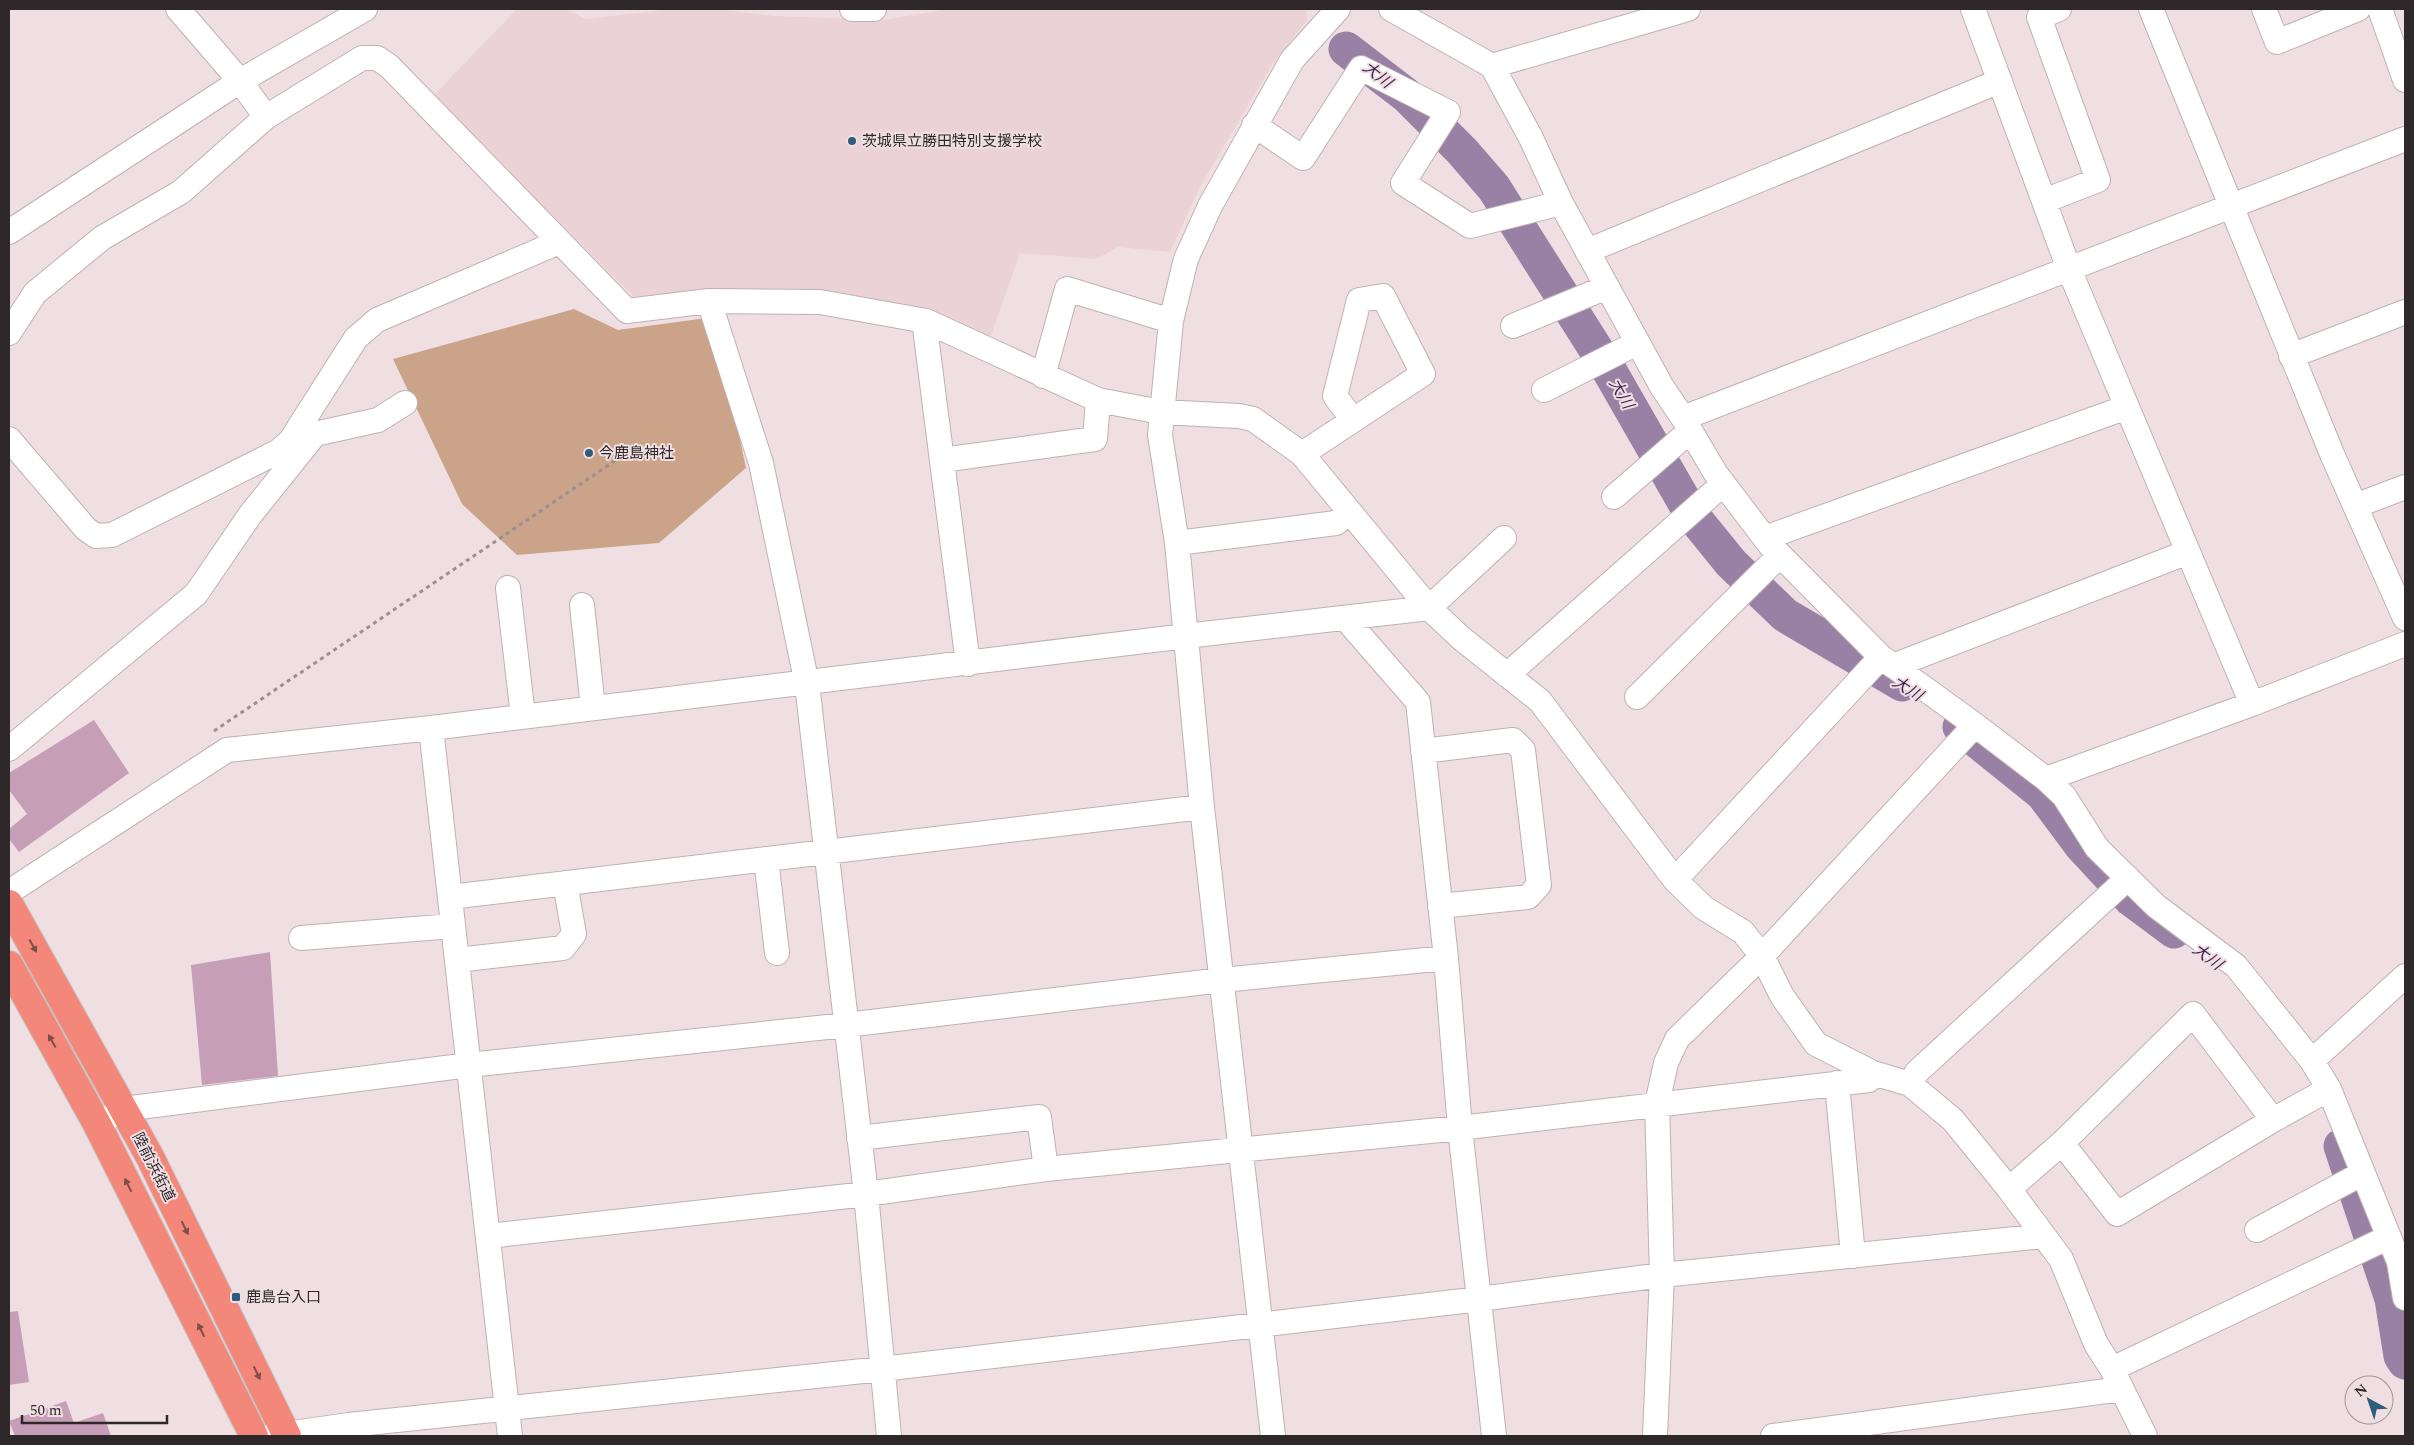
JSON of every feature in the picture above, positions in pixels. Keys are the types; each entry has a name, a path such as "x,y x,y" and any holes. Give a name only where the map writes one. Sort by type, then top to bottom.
{"highway":[{"name":"陸前浜街道","path":"9,904 150,1157 282,1435"},
{"name":"陸前浜街道","path":"9,965 97,1124 254,1436"}],"street":[{"path":"178,9 240,81 266,117"},
{"path":"9,232 240,81 365,9"},
{"path":"852,9 874,9"},
{"path":"1390,9 1492,66 1531,138 1561,203 1662,387 1723,484 1772,546 1887,662 1975,725 2046,779 2064,796 2097,848 2156,906 2236,966 2312,1061 2329,1090 2389,1237 2402,1261 2405,1298"},
{"path":"1492,66 1688,9"},
{"path":"1973,9 2069,269 2252,704"},
{"path":"2044,201 2098,180 2039,17 2059,9"},
{"path":"2151,9 2291,356 2405,618"},
{"path":"2264,9 2277,42 2358,9"},
{"path":"2380,9 2405,80"},
{"path":"1273,1436 1202,807 1177,542 1160,434 1171,321 1186,259 1210,206 1292,60 1335,10"},
{"path":"9,333 35,293 102,238 181,192 266,117 350,64 362,58 377,58 389,66 627,312 709,301 820,302 926,321 1098,400 1161,412 1239,416 1253,419 1302,454 1429,608 1461,638 1540,701 1675,880 1704,908 1742,932 1762,956 1782,996 1816,1044 1873,1073 1910,1084 1953,1120 2009,1189 2061,1259 2096,1344 2145,1436"},
{"path":"1254,125 1303,158 1361,68 1448,112 1403,183 1470,226 1561,203"},
{"path":"1587,250 2000,81"},
{"path":"1614,497 1687,424 2069,269 2405,140"},
{"path":"9,439 86,528 96,536 112,535 279,451 291,440 356,338 377,320 559,242"},
{"path":"1513,326 1607,287"},
{"path":"1043,376 1067,289 1171,321"},
{"path":"1302,454 1423,374 1384,296 1359,300 1335,396 1352,420"},
{"path":"709,301 761,463 807,684 825,854 866,1194 889,1436"},
{"path":"2291,356 2405,312"},
{"path":"926,321 925,328 968,664"},
{"path":"1544,390 1638,343"},
{"path":"942,460 1095,439 1098,400"},
{"path":"9,749 196,594 250,515 315,434 378,420 405,403"},
{"path":"1637,697 1772,546 2127,407"},
{"path":"1507,675 1723,484"},
{"path":"2355,506 2405,487"},
{"path":"1177,542 1336,523 1349,512"},
{"path":"9,892 227,750 807,684 1186,636 1429,608 1504,538"},
{"path":"1675,880 1887,662 2188,552"},
{"path":"508,588 524,716"},
{"path":"582,605 593,708"},
{"path":"1345,618 1418,702 1446,958 1460,1128 1494,1436"},
{"path":"2046,779 2252,704 2405,644"},
{"path":"1655,1436 1662,1275 1657,1104 1666,1063 1677,1038 1762,956 1975,725"},
{"path":"431,728 510,1436"},
{"path":"1423,751 1513,740 1523,750 1539,885 1528,897 1440,906"},
{"path":"450,898 1202,807"},
{"path":"766,859 777,953"},
{"path":"1910,1084 1917,1072 2128,878"},
{"path":"457,960 563,948 574,934 565,883"},
{"path":"301,938 453,926"},
{"path":"97,1124 124,1109 469,1065 846,1025 1222,980 1446,958"},
{"path":"2312,1061 2405,976"},
{"path":"2009,1189 2062,1143 2193,1014 2273,1120"},
{"path":"488,1236 866,1194 1046,1169 1460,1128 1837,1084 1869,1080 1873,1073"},
{"path":"1837,1084 1853,1256"},
{"path":"2062,1143 2117,1214 2273,1120 2329,1090"},
{"path":"859,1138 1040,1117 1046,1169"},
{"path":"2257,1230 2363,1173"},
{"path":"282,1435 507,1408 882,1369 1480,1300 1662,1275 2044,1236"},
{"path":"1773,1436 2116,1379 2389,1237"}],"path":[{"path":"213,732 631,450"}],"shaded area":[{"name":"茨城県立勝田特別支援学校","path":"517,9 567,9 586,19 672,9 719,9 774,16 883,20 948,9 1306,9 1307,20 1272,65 1201,185 1170,252 1118,247 1096,259 1020,253 990,338 924,312 637,300 433,96"},
{"path":"574,309 618,330 714,317 746,468 659,543 517,555 462,504 393,359"}],"building":[{"path":"94,720 129,773 19,852 9,839 9,829 27,814 9,790 9,773"},
{"path":"270,952 278,1076 202,1085 191,965"},
{"path":"18,1311 29,1382 9,1385 9,1312"},
{"path":"66,1401 74,1423 103,1413 111,1436 15,1436 9,1421"}],"waterway":[{"name":"大川","path":"1346,49 1406,95 1462,151 1494,188 1609,370 1692,515 1731,563 1785,615 1902,684"},
{"name":"大川","path":"1960,727 2043,794 2081,845 2131,899 2174,931"},
{"name":"大川","path":"2341,1146 2392,1299 2401,1356 2405,1362"}],"place":[{"name":"茨城県立勝田特別支援学校","path":"852,141"},
{"name":"今鹿島神社","path":"589,453"},
{"name":"鹿島台入口","path":"236,1297"}]}
